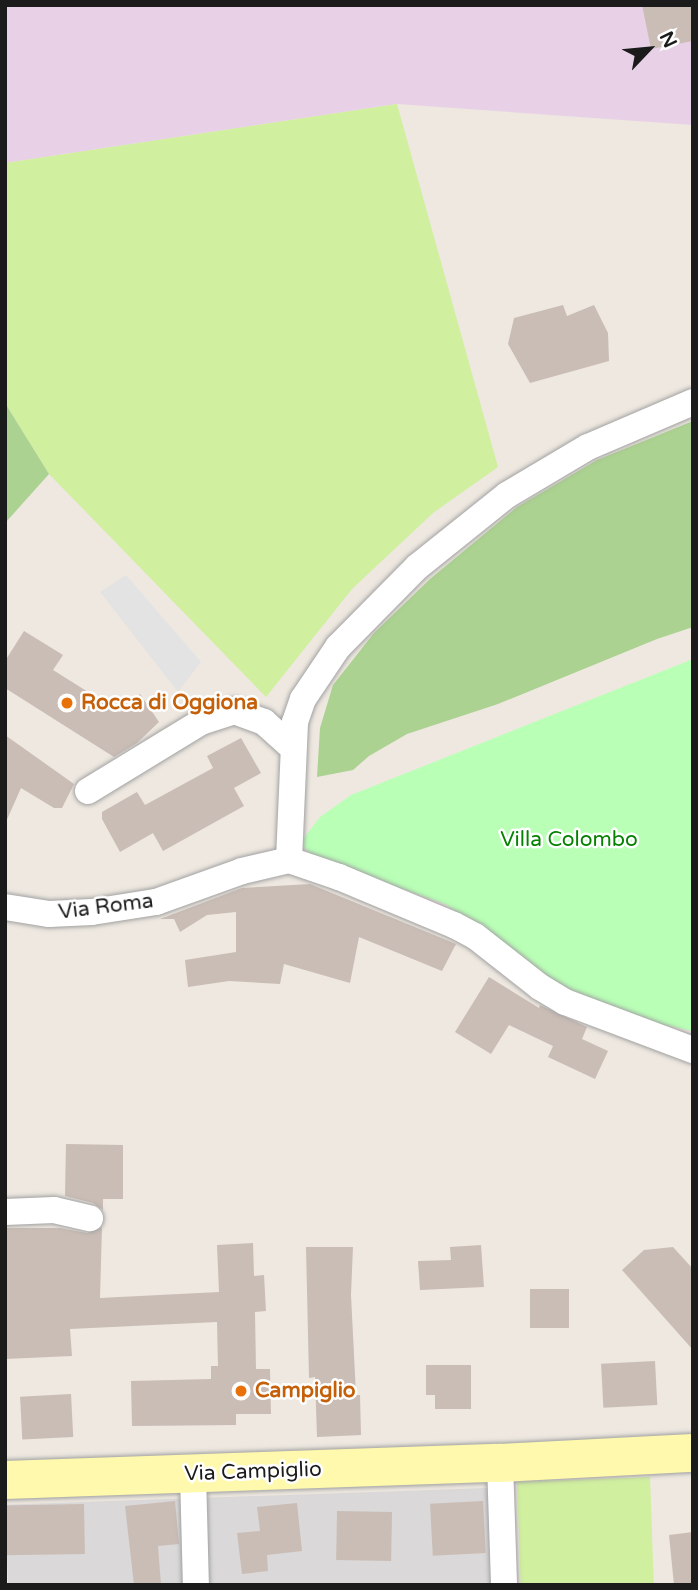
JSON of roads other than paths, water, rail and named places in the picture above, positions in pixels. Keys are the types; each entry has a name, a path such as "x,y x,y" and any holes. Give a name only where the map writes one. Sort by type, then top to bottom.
{"street":[{"path":"693,402 588,447 546,470 448,541 417,567 338,647 303,699 295,722 291,746 289,860 338,877 454,925 475,936 540,987 565,1002 693,1050"},
{"path":"88,792 201,722 234,711 264,722 291,746"},
{"name":"Via Roma","path":"5,907 50,914 92,912 156,902 271,862 289,860"},
{"path":"5,1212 54,1210 90,1218"},
{"name":"Via Campiglio","path":"5,1480 500,1463 693,1453"},
{"path":"500,1463 504,1585"},
{"path":"193,1474 196,1585"}],"place":[{"name":"Rocca di Oggiona","path":"67,703"},
{"name":"Campiglio","path":"241,1391"}],"park label":[{"name":"Villa Colombo","path":"569,840"}]}
